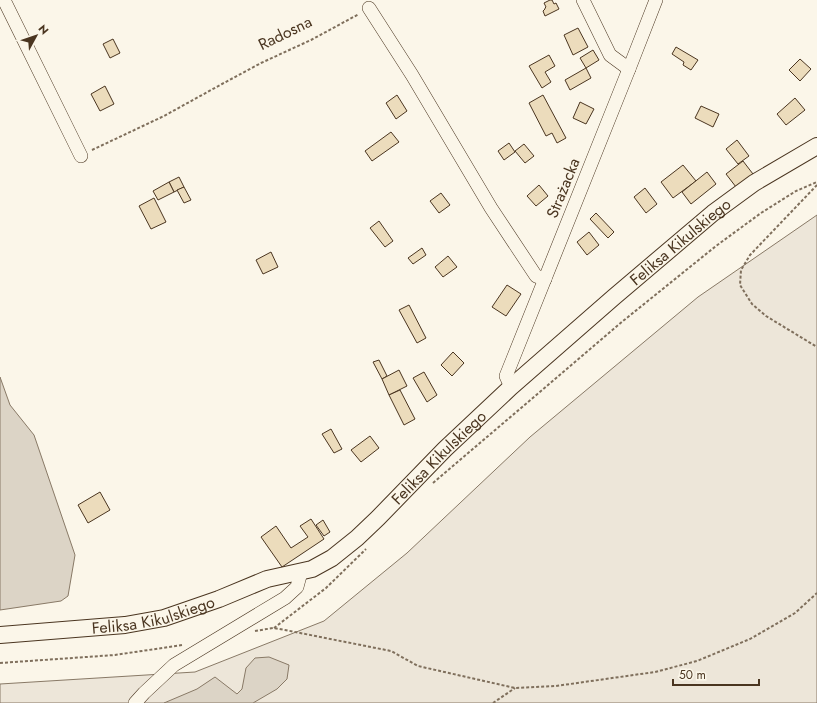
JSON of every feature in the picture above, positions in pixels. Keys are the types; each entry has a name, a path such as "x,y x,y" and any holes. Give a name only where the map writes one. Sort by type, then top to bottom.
{"main road":[{"name":"Feliksa Kikulskiego","path":"0,635 124,625 164,618 219,599 267,579 312,569 332,558 357,538 378,518 445,448 511,387 614,296 713,213 754,183 817,146"}],"street":[{"path":"4,0 82,156"},
{"path":"583,0 610,55 629,69"},
{"name":"Strażacka","path":"511,387 506,376 656,0"},
{"path":"368,8 412,75 491,208 536,276 545,279"},
{"path":"135,703 144,692 174,665 285,598 297,587 302,572"}],"path":[{"name":"Radosna","path":"82,156 164,116 261,63 311,40 368,8"},
{"path":"429,487 623,321 716,246 761,213 796,191 817,182"},
{"path":"817,185 750,255 741,270 740,285 752,304 766,316 817,347"},
{"path":"371,545 326,588 273,628 391,651 418,666 515,688 556,686 655,672 696,661 750,639 795,613 817,593"},
{"path":"0,663 115,655 183,645"},
{"path":"493,703 515,688"}],"shaded area":[{"path":"817,215 817,703 0,703 0,684 195,672 324,621 407,553 530,437 698,297"},
{"path":"0,377 10,405 34,435 75,555 68,596 61,601 0,610"},
{"path":"269,657 289,665 287,679 277,689 253,703 164,703 197,689 215,677 237,694 242,689 246,668 255,658"}],"building":[{"path":"552,0 554,4 556,3 559,9 545,16 543,11 546,7 544,3"},
{"path":"578,28 588,47 573,55 564,35"},
{"path":"113,39 120,53 110,58 103,44"},
{"path":"676,47 698,60 691,70 683,65 684,62 672,54"},
{"path":"593,50 599,60 586,68 580,58"},
{"path":"549,55 555,66 545,72 551,82 542,88 529,66"},
{"path":"800,59 811,69 800,81 789,70"},
{"path":"586,68 591,78 570,90 565,80"},
{"path":"105,86 114,104 100,111 91,94"},
{"path":"397,95 407,111 396,119 386,103"},
{"path":"543,95 566,138 557,143 552,133 546,136 529,103"},
{"path":"795,98 805,110 786,125 777,114"},
{"path":"580,102 594,109 586,124 573,118"},
{"path":"701,106 719,114 713,127 695,118"},
{"path":"391,132 399,142 372,161 365,151"},
{"path":"737,140 749,156 738,164 726,149"},
{"path":"509,143 515,152 504,160 498,151"},
{"path":"524,144 534,156 525,163 515,151"},
{"path":"743,161 753,174 736,187 726,174"},
{"path":"683,165 696,181 673,198 661,182"},
{"path":"707,172 716,184 691,204 682,192"},
{"path":"179,177 184,187 174,192 169,182"},
{"path":"169,182 174,192 158,200 153,191"},
{"path":"539,185 548,196 536,206 527,196"},
{"path":"184,187 191,200 184,203 177,190"},
{"path":"645,188 657,204 646,213 634,197"},
{"path":"441,193 450,205 439,213 430,201"},
{"path":"154,198 166,222 151,229 139,206"},
{"path":"596,213 614,232 608,238 590,219"},
{"path":"379,221 393,241 385,247 370,228"},
{"path":"589,232 599,245 587,255 577,242"},
{"path":"422,248 426,255 413,264 408,258"},
{"path":"271,252 278,267 263,274 256,260"},
{"path":"448,256 457,267 443,277 435,267"},
{"path":"507,285 521,294 506,316 492,307"},
{"path":"409,305 426,338 417,343 399,310"},
{"path":"453,352 464,363 452,376 441,365"},
{"path":"379,360 387,376 382,379 373,362"},
{"path":"399,370 407,386 389,395 382,379"},
{"path":"424,372 437,395 427,402 413,378"},
{"path":"400,390 415,419 404,425 389,395"},
{"path":"331,429 342,449 334,453 322,434"},
{"path":"370,436 379,448 361,462 351,450"},
{"path":"100,492 110,510 88,523 78,505"},
{"path":"311,519 324,539 282,567 261,537 276,526 291,548 308,537 300,526"},
{"path":"323,520 330,532 324,536 316,525"}]}
